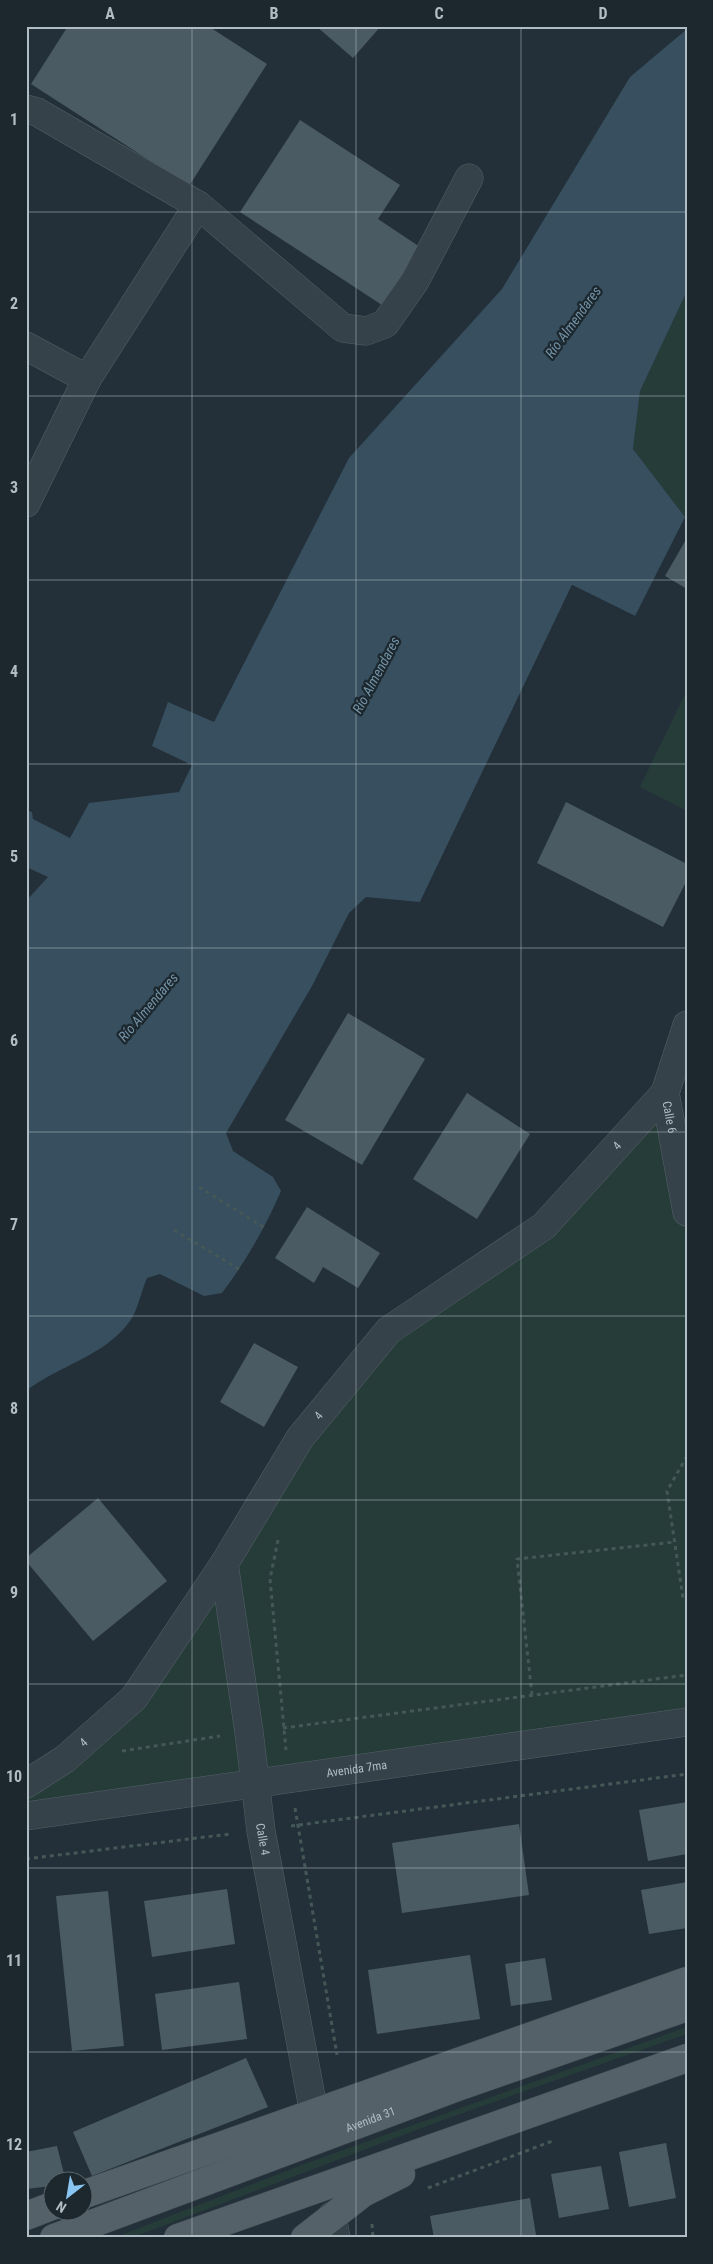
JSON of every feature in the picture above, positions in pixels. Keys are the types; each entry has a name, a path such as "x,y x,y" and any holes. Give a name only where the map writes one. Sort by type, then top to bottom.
{"main road":[{"path":"92,2192 687,1981"},
{"name":"Avenida 31","path":"54,2238 444,2092 687,2007"},
{"path":"178,2238 687,2058"},
{"path":"305,2238 334,2227 363,2193 498,2124"},
{"path":"26,2216 42,2210"}],"street":[{"path":"26,109 37,112 198,205 343,328 366,330 385,324 415,281 469,178"},
{"path":"26,503 87,379 198,205"},
{"path":"26,346 87,379"},
{"name":"Calle 6","path":"686,1200 665,1093 687,1025"},
{"name":"4","path":"26,1784 65,1759 134,1698 224,1564 300,1438 389,1330 544,1226 665,1093"},
{"name":"Calle 4","path":"224,1564 249,1732 261,1831 314,2113"},
{"name":"Avenida 7ma","path":"26,1816 256,1785 687,1722"}],"path":[{"path":"199,1187 265,1228"},
{"path":"174,1230 239,1269"},
{"path":"687,1456 667,1490 683,1598 687,1601"},
{"path":"278,1540 270,1579 284,1728 290,1780 338,2064"},
{"path":"532,1695 517,1559 675,1542"},
{"path":"113,1752 249,1732 687,1675"},
{"path":"26,1859 261,1831 687,1774"},
{"path":"426,2188 556,2139"},
{"path":"371,2219 373,2238"}],"green space":[{"path":"687,291 687,516 685,517 633,449 640,391"},
{"path":"687,690 687,811 640,787"},
{"path":"665,1093 687,1212 687,1722 26,1816 26,1784 134,1698 389,1330 544,1226"},
{"path":"687,2027 687,2034 443,2120 131,2238 113,2238 307,2163"}],"water":[{"name":"Río Almendares","path":"687,29 687,291 640,391 633,449 685,517 635,616 572,585 420,902 366,897 349,913 312,986 226,1133 233,1151 273,1177 281,1191 254,1244 222,1293 204,1296 160,1274 147,1278 133,1317 119,1333 94,1352 26,1391 26,901 48,877 26,867 26,810 32,812 33,819 70,838 89,803 179,792 192,765 152,746 168,702 214,722 349,458 502,289 630,77"}],"pier":[{"path":"572,585 637,617 634,618 573,588 422,903 420,902"}],"building":[{"path":"68,26 208,26 267,64 189,186 31,84"},
{"path":"316,26 381,26 353,58"},
{"path":"300,120 400,185 378,219 423,249 385,307 240,212"},
{"path":"687,538 687,589 665,576"},
{"path":"566,802 687,864 687,880 663,927 537,863"},
{"path":"348,1013 425,1059 362,1165 285,1120"},
{"path":"467,1093 530,1134 477,1219 413,1179"},
{"path":"307,1207 380,1253 358,1288 323,1267 314,1283 275,1258"},
{"path":"254,1343 298,1367 264,1427 220,1402"},
{"path":"98,1498 167,1581 93,1641 26,1561 26,1558"},
{"path":"687,1802 687,1854 648,1861 639,1810"},
{"path":"519,1824 529,1895 402,1913 392,1843"},
{"path":"687,1882 687,1928 649,1934 641,1890"},
{"path":"227,1889 235,1944 152,1957 144,1901"},
{"path":"108,1891 124,2046 72,2051 56,1896"},
{"path":"470,1955 480,2019 377,2034 368,1970"},
{"path":"545,1958 552,2000 511,2006 505,1964"},
{"path":"239,1982 247,2039 162,2050 155,1994"},
{"path":"246,2058 268,2107 92,2176 92,2172 90,2172 73,2132"},
{"path":"666,2143 676,2198 629,2207 619,2152"},
{"path":"57,2146 64,2172 42,2172 42,2187 26,2189 26,2152"},
{"path":"601,2166 609,2209 559,2218 551,2174"},
{"path":"530,2198 536,2235 519,2238 434,2238 430,2216"}]}
